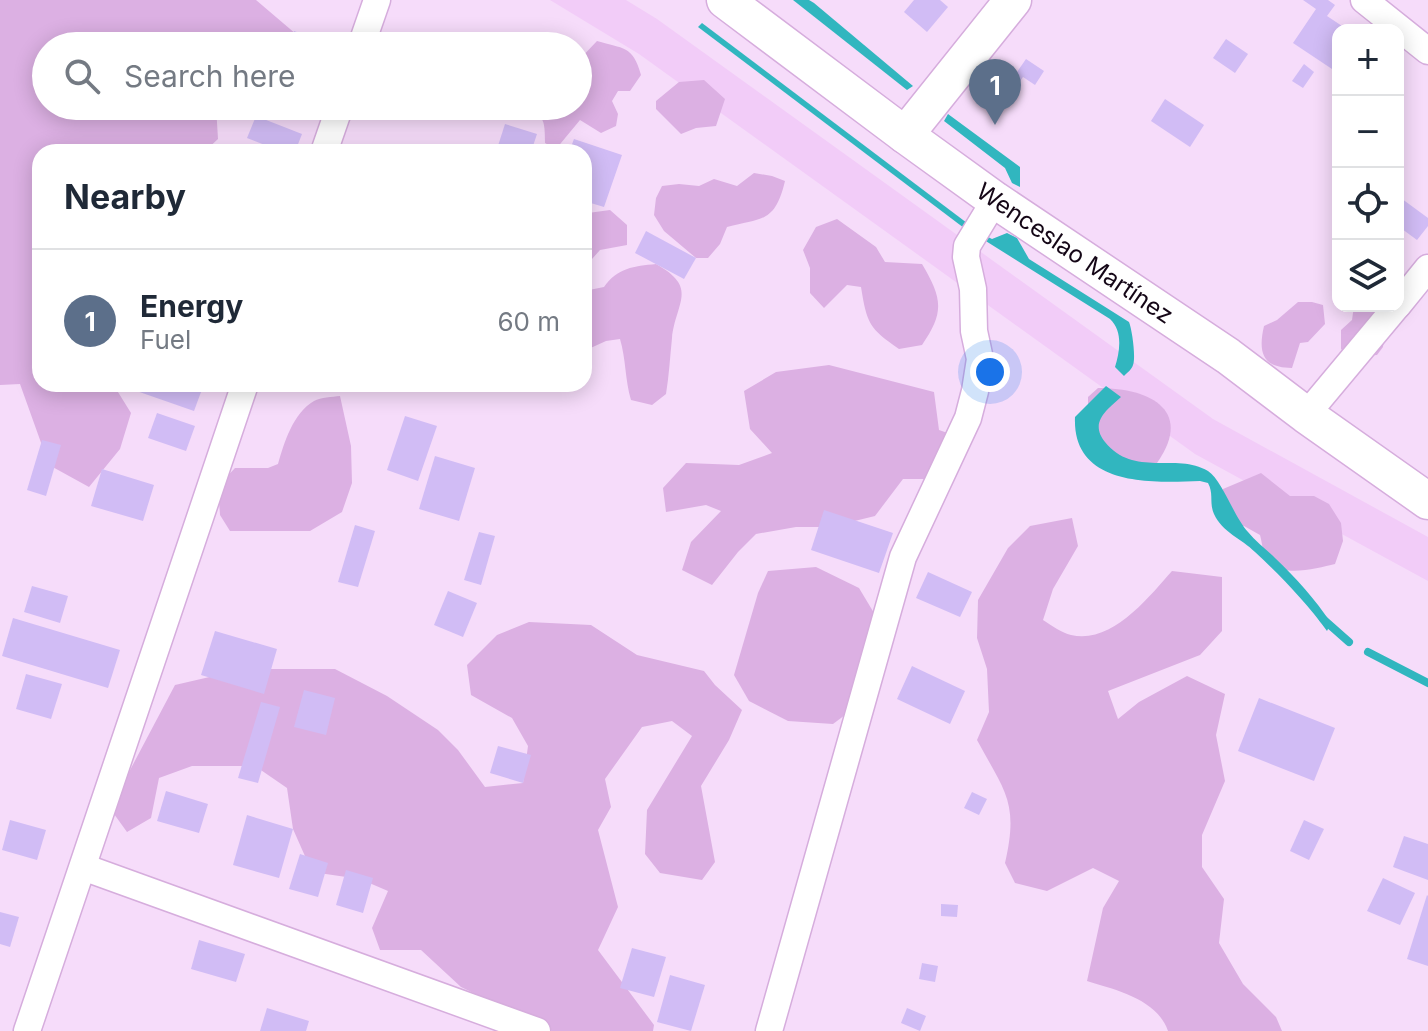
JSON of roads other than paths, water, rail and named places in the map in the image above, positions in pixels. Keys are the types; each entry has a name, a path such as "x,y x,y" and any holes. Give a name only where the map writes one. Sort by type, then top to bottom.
{"main road":[{"name":"Wenceslao Martínez","path":"725,0 995,200 1228,356 1428,501"},
{"path":"905,135 1013,0"}],"street":[{"path":"366,32 377,0"},
{"path":"1364,0 1428,51"},
{"path":"327,144 335,120"},
{"path":"769,1031 903,557 968,418 980,359 974,331 973,289 966,257 967,246 995,200"},
{"path":"1404,297 1428,268"},
{"path":"1306,415 1391,312"},
{"path":"27,1031 242,392"},
{"path":"83,867 477,1021 537,1031"}],"waterway":[{"path":"1323,619 1349,642"},
{"path":"1368,652 1428,683"}],"place":[{"name":"Energy","path":"995,125"}]}
